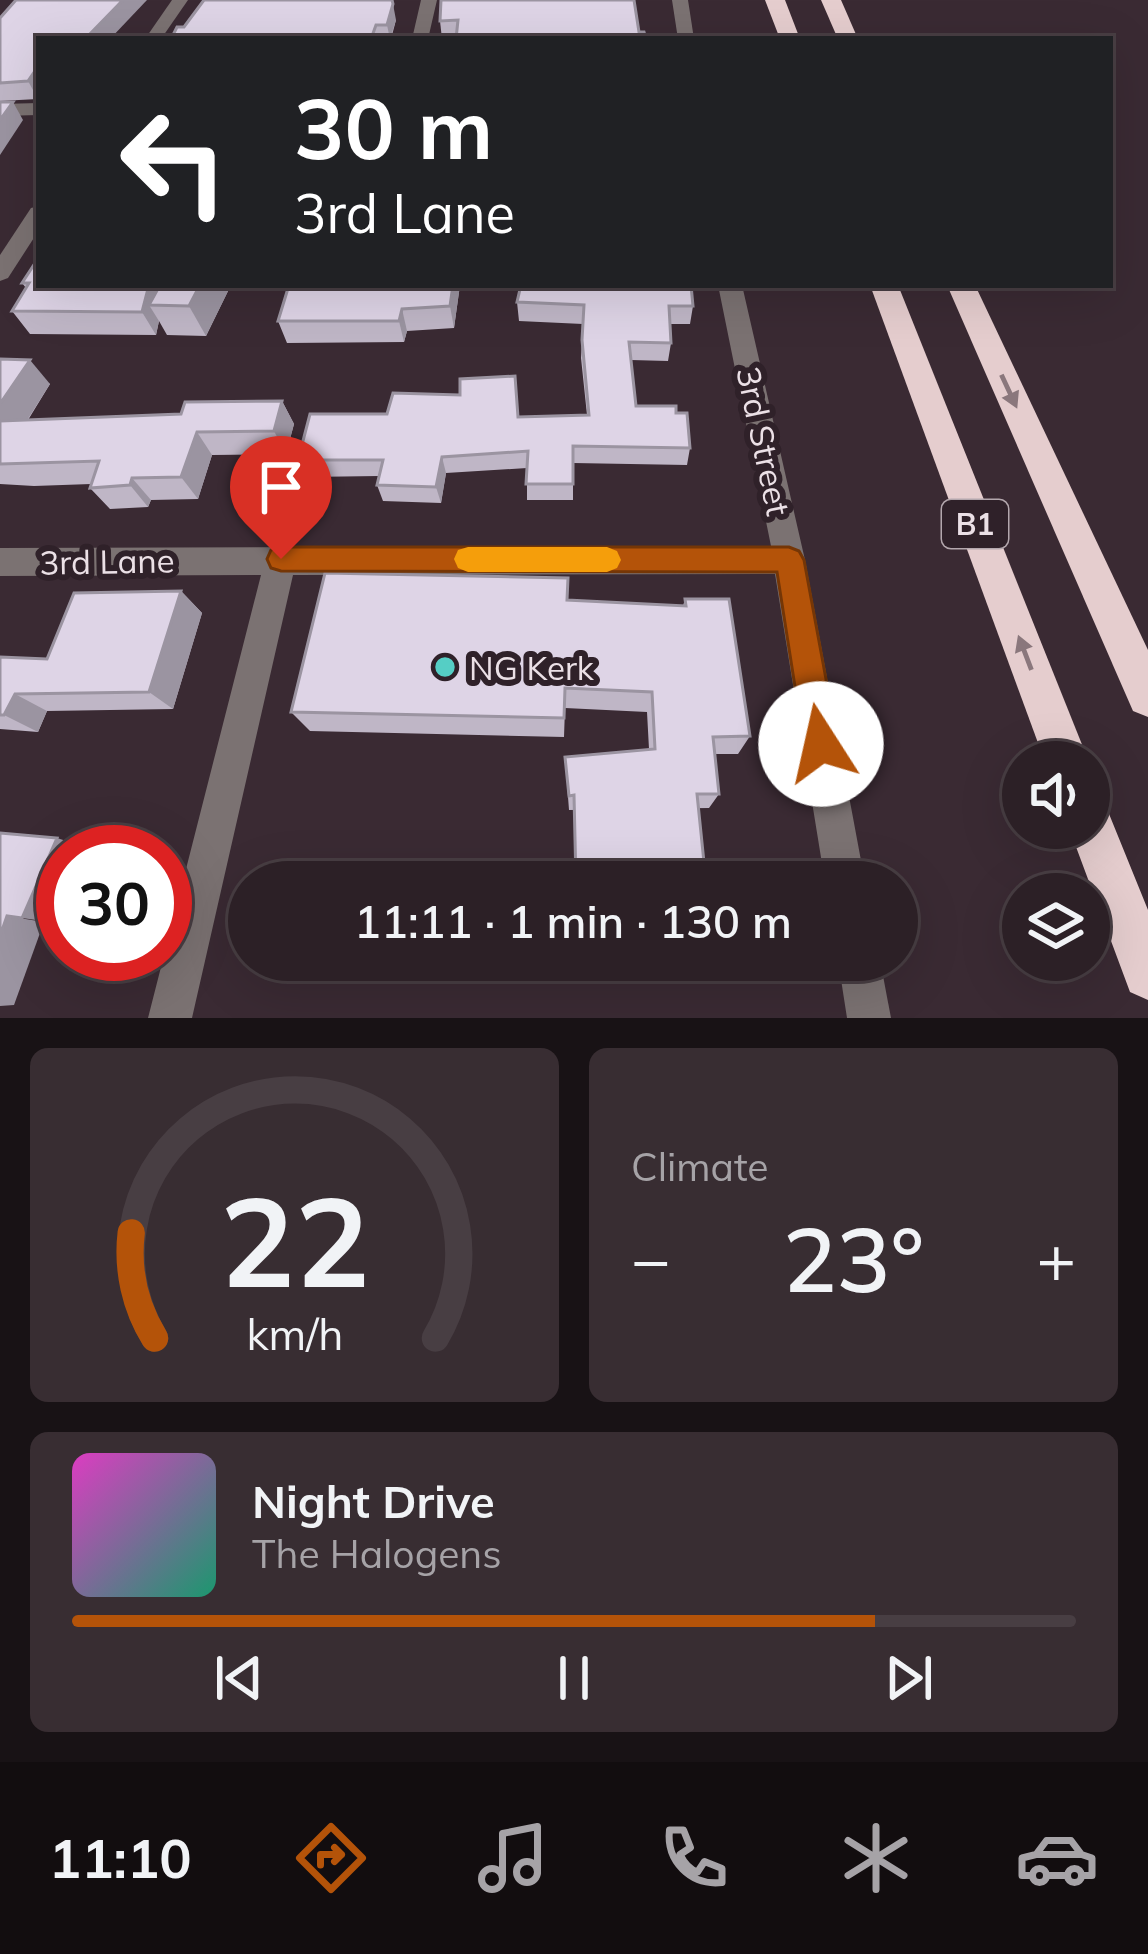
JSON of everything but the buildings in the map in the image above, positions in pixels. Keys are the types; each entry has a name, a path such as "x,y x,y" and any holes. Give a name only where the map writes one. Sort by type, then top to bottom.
{"highway":[{"path":"775,0 789,36"},
{"path":"831,0 847,36"},
{"name":"B1","path":"885,288 1059,741"},
{"name":"B1","path":"962,288 1148,696"},
{"path":"1100,849 1148,974"}],"street":[{"path":"155,36 180,0"},
{"path":"421,36 428,0"},
{"path":"680,0 686,36"},
{"path":"0,110 36,109"},
{"path":"0,273 28,247"},
{"name":"3rd Street","path":"731,288 789,560 841,861"},
{"path":"170,1018 281,559"},
{"name":"3rd Lane","path":"0,562 789,560"},
{"path":"862,981 868,1018"}],"slow traffic":[{"path":"468,559 607,560"}],"place":[{"name":"NG Kerk","path":"445,667"}],"route":[{"path":"281,559 789,560 821,744"}]}
